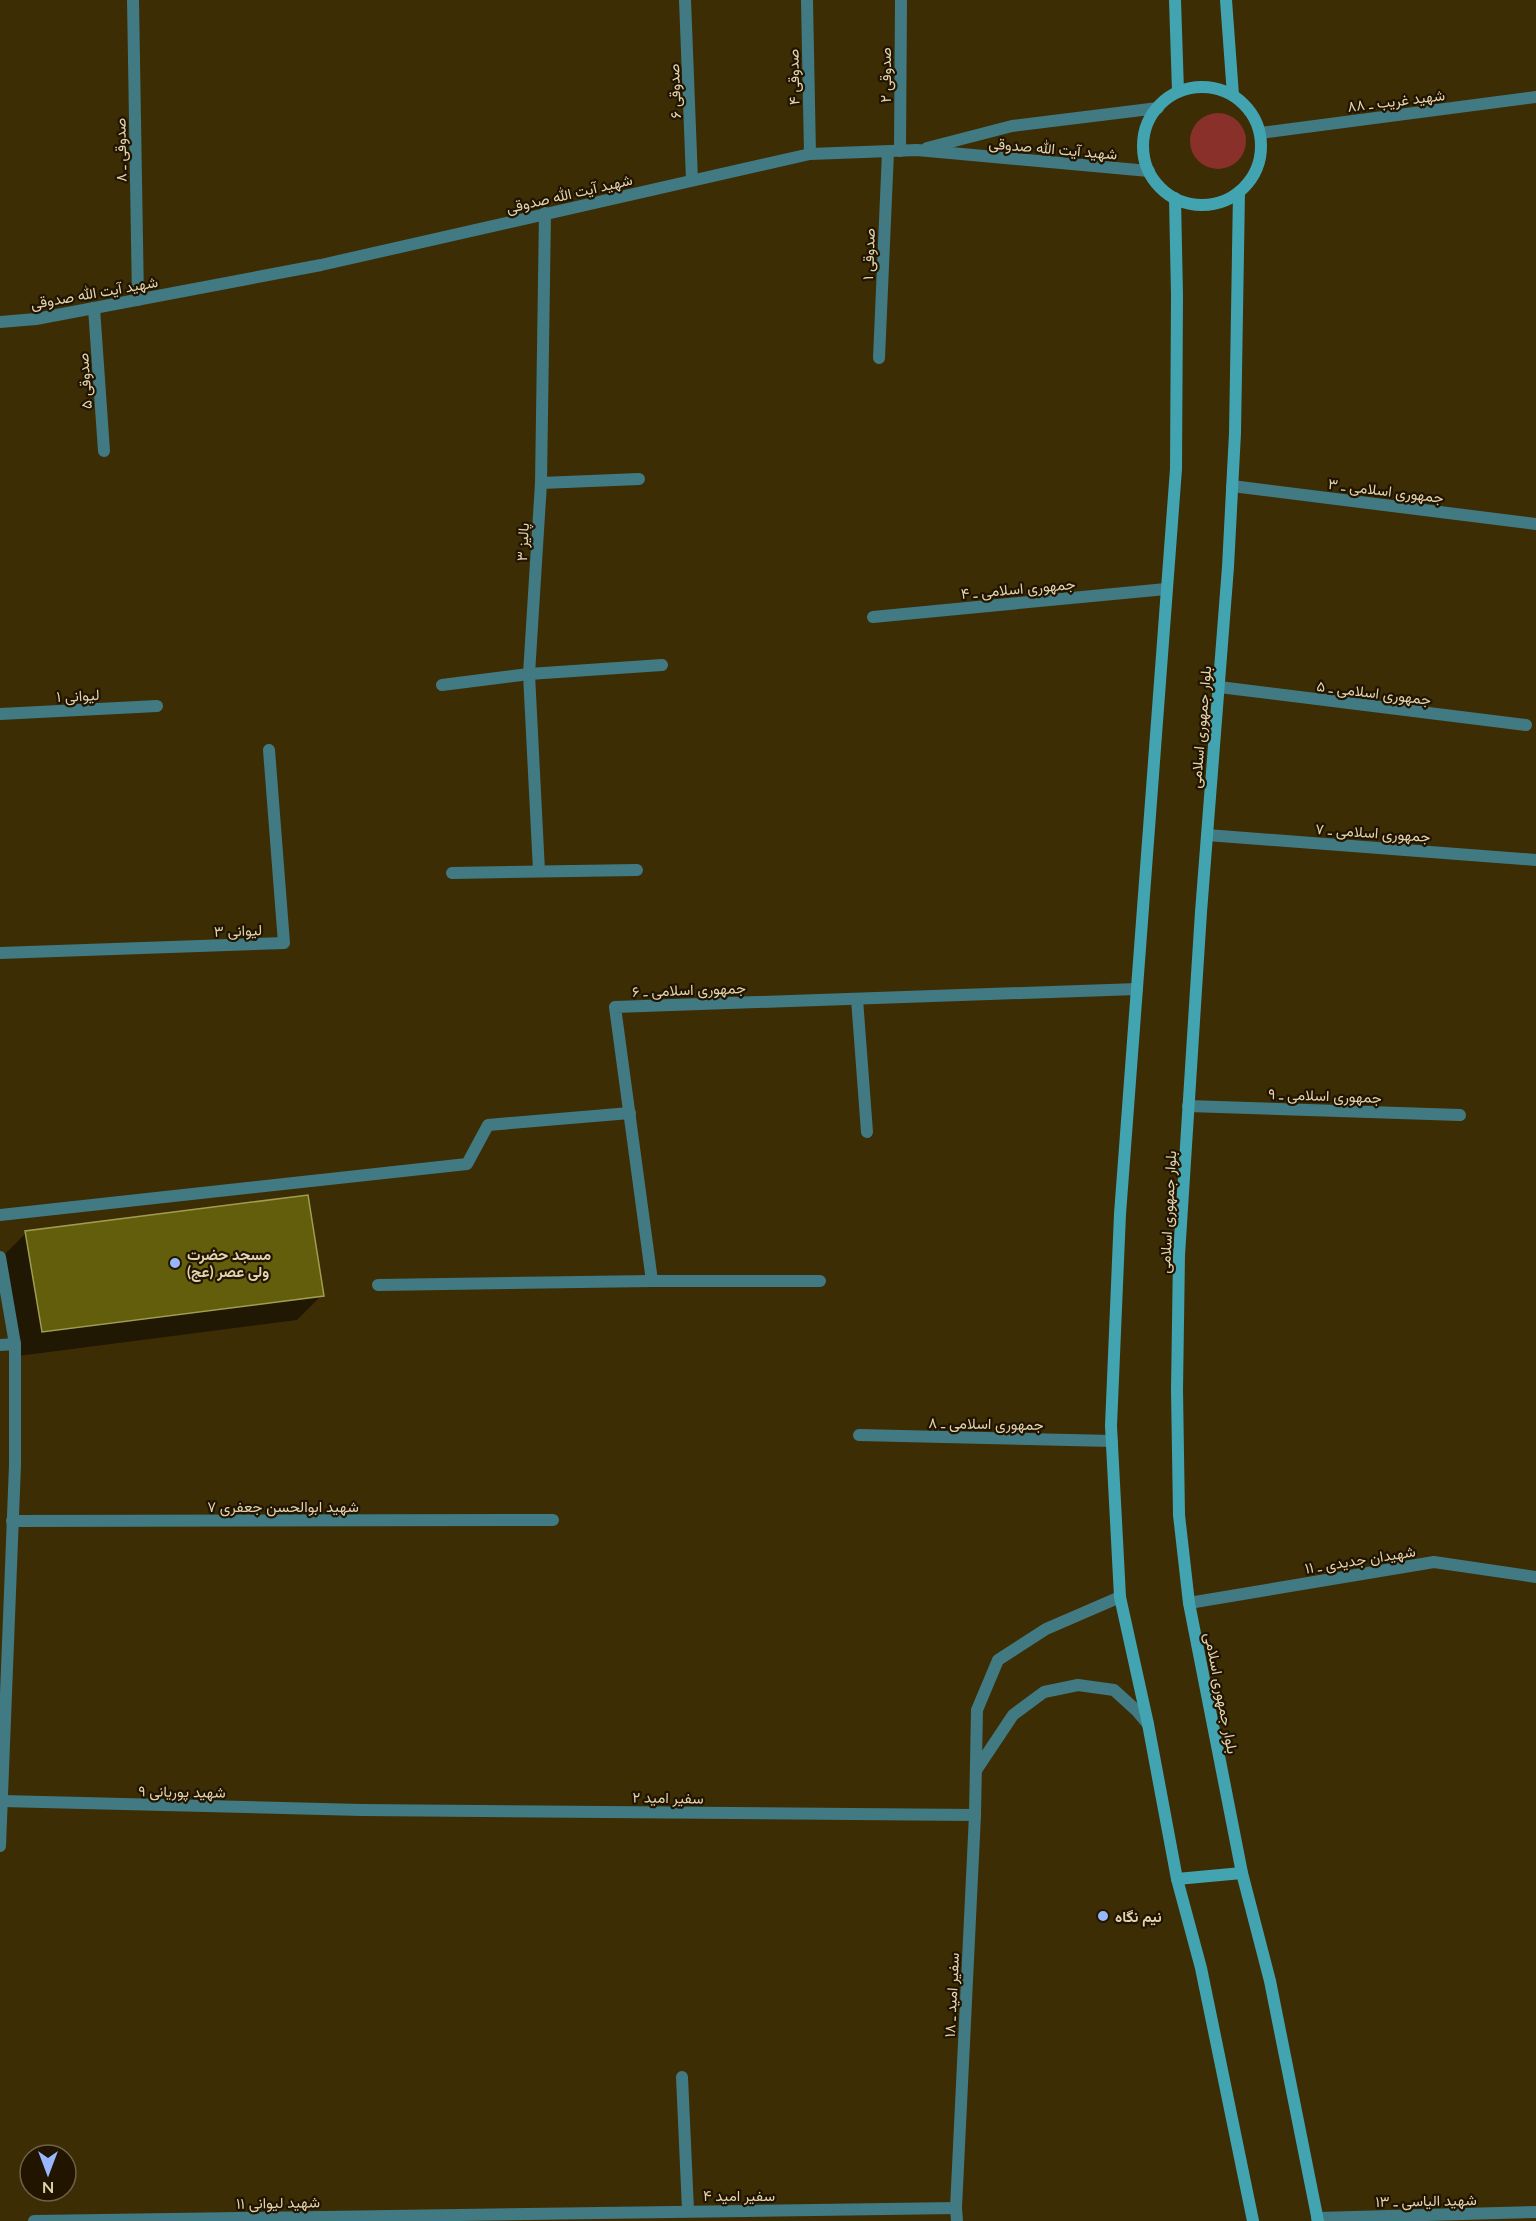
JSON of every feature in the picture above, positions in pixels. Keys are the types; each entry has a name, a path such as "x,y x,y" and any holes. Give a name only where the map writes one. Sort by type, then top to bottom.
{"main road":[{"path":"1175,0 1178,91"},
{"path":"1226,0 1233,95"},
{"path":"1196,87 1215,88 1233,95 1255,118 1260,133 1261,150 1258,166 1250,180 1239,192 1224,201 1208,204 1191,203 1175,198 1160,187 1149,171 1143,153 1144,135 1150,117 1178,91 1196,87"},
{"name":"بلوار جمهوری اسلامی","path":"1239,192 1232,486 1179,1255 1177,1390 1179,1515 1189,1603 1242,1873 1270,1981 1317,2219"},
{"path":"1175,198 1176,469 1120,1214 1111,1426 1120,1597 1148,1724 1177,1880 1201,1968 1253,2221"},
{"path":"1177,1880 1242,1873"}],"street":[{"name":"صدوقی ـ ۸","path":"133,0 138,300"},
{"name":"صدوقی ۶","path":"685,0 692,180"},
{"name":"صدوقی ۴","path":"807,0 810,154"},
{"name":"صدوقی ۲","path":"894,151 901,0"},
{"name":"شهید غریب ـ ۸۸","path":"1260,133 1536,97"},
{"path":"917,150 1012,126 1158,108"},
{"name":"شهید آیت الله صدوقی","path":"0,322 36,319 321,265 810,154 917,150 1149,171"},
{"name":"صدوقی ۱","path":"879,358 894,151"},
{"name":"پالیز ۳","path":"539,871 529,674 540,483 545,213"},
{"name":"صدوقی ۵","path":"94,308 104,452"},
{"path":"540,483 639,479"},
{"name":"جمهوری اسلامی ـ ۳","path":"1232,486 1536,524"},
{"name":"جمهوری اسلامی ـ ۴","path":"873,617 1166,589"},
{"path":"442,685 529,674 662,665"},
{"name":"جمهوری اسلامی ـ ۵","path":"1219,687 1526,725"},
{"name":"لیوانی ۱","path":"0,714 157,706"},
{"name":"لیوانی ۳","path":"0,953 284,943 269,750"},
{"name":"جمهوری اسلامی ـ ۷","path":"1207,835 1536,860"},
{"path":"452,873 637,870"},
{"name":"جمهوری اسلامی ـ ۶","path":"652,1281 615,1007 1137,989"},
{"path":"857,999 867,1132"},
{"name":"جمهوری اسلامی ـ ۹","path":"1188,1106 1460,1115"},
{"path":"0,1215 467,1164 488,1125 630,1113"},
{"path":"0,1257 15,1344 12,1521 3,1694 0,1846"},
{"path":"378,1285 820,1281"},
{"path":"0,1346 15,1344"},
{"name":"جمهوری اسلامی ـ ۸","path":"860,1435 1112,1441"},
{"name":"شهید ابوالحسن جعفری ۷","path":"12,1521 553,1520"},
{"name":"شهیدان جدیدی ـ ۱۱","path":"1189,1603 1434,1562 1536,1577"},
{"name":"سفیر امید ـ ۱۸","path":"957,2221 977,1770 977,1710 998,1660 1046,1629 1120,1597"},
{"path":"977,1770 1013,1715 1044,1692 1078,1685 1114,1690 1148,1724"},
{"name":"شهید پوریانی ۹","path":"2,1802 361,1810"},
{"name":"سفیر امید ۲","path":"361,1810 975,1815"},
{"path":"682,2078 688,2210"},
{"name":"سفیر امید ۴","path":"522,2212 688,2210 735,2216 956,2208"},
{"name":"شهید لیوانی ۱۱","path":"34,2221 522,2212"},
{"name":"شهید الیاسی ـ ۱۳","path":"1317,2219 1536,2212"}],"shaded area":[{"path":"1213,113 1223,113 1238,121 1244,130 1246,141 1244,152 1238,161 1223,169 1213,169 1202,164 1195,157 1190,146 1190,136 1195,125 1202,118"}],"building":[{"name":"مسجد حضرت ولی عصر (عج)","path":"308,1195 324,1296 42,1332 25,1231"}],"place":[{"name":"مسجد حضرت ولی عصر (عج)","path":"175,1263"},
{"name":"نیم نگاه","path":"1103,1916"}]}
